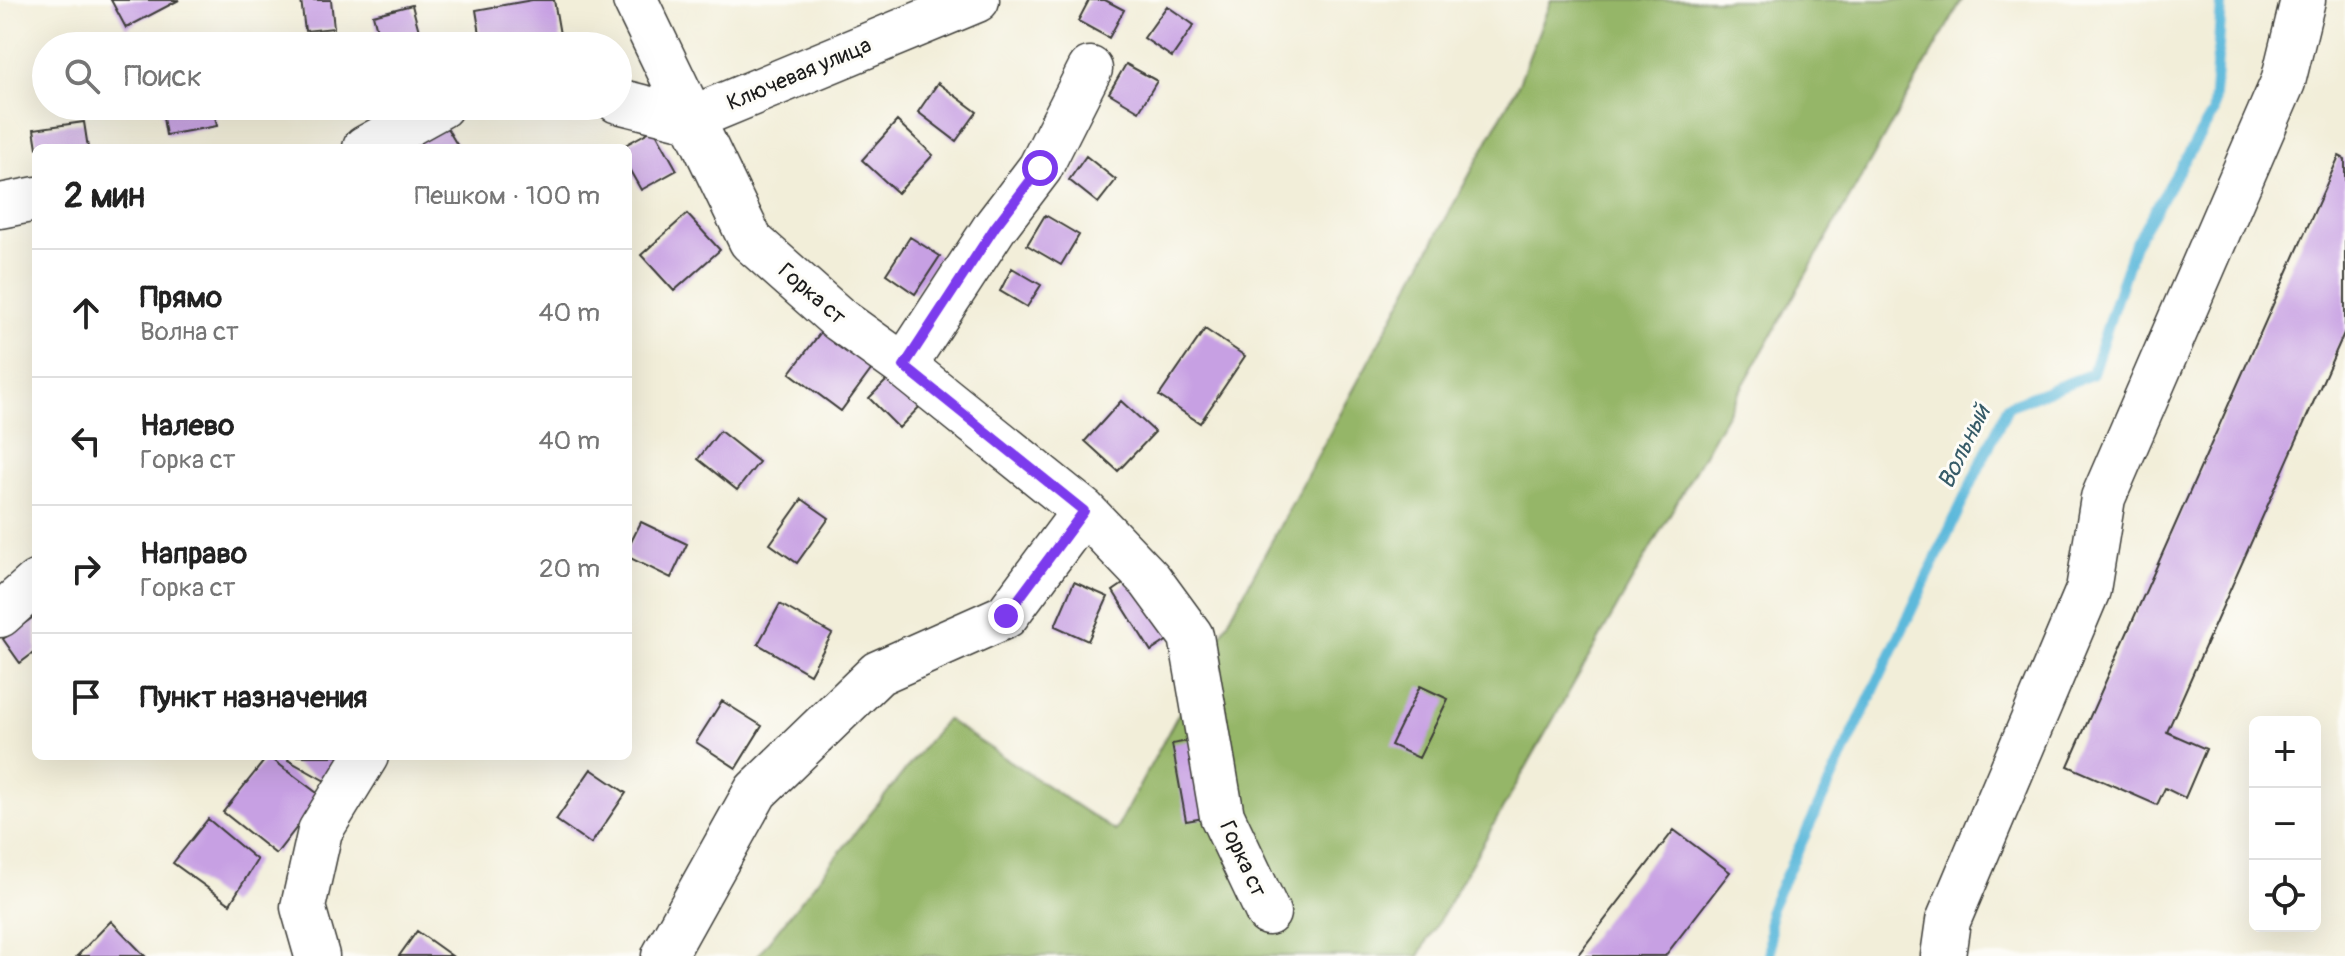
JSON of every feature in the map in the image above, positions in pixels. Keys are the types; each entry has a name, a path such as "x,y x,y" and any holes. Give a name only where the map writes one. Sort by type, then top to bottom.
{"street":[{"name":"Горка ст","path":"635,0 751,241 840,320 904,366 1084,511 1150,580 1191,636 1222,816 1268,913"},
{"name":"Ключевая улица","path":"690,119 977,0"},
{"path":"1943,956 1948,921 2088,590 2103,498 2283,82 2303,0"},
{"path":"904,366 995,227 1040,168 1090,69"},
{"path":"632,104 690,119"},
{"path":"372,144 416,120"},
{"path":"0,206 32,200"},
{"path":"664,956 756,791 878,673 1006,616 1084,511"},
{"path":"0,615 32,587"},
{"path":"317,956 303,907 320,831 364,760"}],"green space":[{"path":"1551,0 1962,0 1419,956 757,956 946,719 1115,831 1518,85"}],"building":[{"path":"111,0 179,0 126,28"},
{"path":"301,0 331,0 334,28 305,31"},
{"path":"532,0 554,0 560,32 480,32 476,10"},
{"path":"1089,0 1105,0 1124,10 1109,38 1078,21"},
{"path":"412,5 419,32 377,32 373,15"},
{"path":"1167,6 1194,25 1172,57 1144,38"},
{"path":"1126,64 1157,81 1139,111 1109,93"},
{"path":"938,83 977,112 956,141 918,112"},
{"path":"163,120 216,120 217,126 166,135"},
{"path":"897,121 933,155 898,193 862,160"},
{"path":"84,122 87,144 36,144 34,129"},
{"path":"444,123 457,144 409,144"},
{"path":"654,129 677,170 641,190 632,174 632,144 627,144"},
{"path":"1086,156 1116,180 1098,203 1069,180"},
{"path":"2339,156 2345,159 2345,331 2167,732 2206,749 2185,798 2165,788 2157,805 2068,766"},
{"path":"687,214 720,250 674,291 641,255"},
{"path":"1045,215 1079,235 1061,265 1027,245"},
{"path":"910,237 940,256 915,294 886,274"},
{"path":"1012,268 1041,285 1027,307 1000,291"},
{"path":"824,328 874,366 841,411 790,373"},
{"path":"1205,329 1245,356 1200,423 1159,396"},
{"path":"896,371 926,400 899,428 869,398"},
{"path":"1121,401 1155,432 1118,471 1085,441"},
{"path":"720,431 759,462 737,490 698,459"},
{"path":"802,499 829,518 797,563 770,544"},
{"path":"641,522 687,544 671,578 632,559 632,540"},
{"path":"1138,574 1177,634 1151,651 1113,591"},
{"path":"1074,582 1108,597 1088,641 1055,626"},
{"path":"780,604 832,634 810,674 758,644"},
{"path":"32,618 32,654 20,663 3,639"},
{"path":"1420,686 1448,699 1419,758 1391,745"},
{"path":"722,701 762,726 736,768 696,742"},
{"path":"1203,738 1216,816 1186,821 1172,744"},
{"path":"265,760 273,760 321,796 276,854 223,812"},
{"path":"288,760 348,760 334,786"},
{"path":"591,769 626,793 591,844 556,820"},
{"path":"208,819 257,860 230,904 173,863"},
{"path":"1674,830 1730,872 1665,956 1577,956"},
{"path":"111,921 145,956 77,956"},
{"path":"417,931 452,956 399,956"}],"waterway":[{"name":"Вольный","path":"1770,956 1770,909 2008,406 2092,374 2134,245 2213,113 2222,0"}],"route":[{"path":"1006,616 1084,511 904,366 995,227 1040,168"}]}
